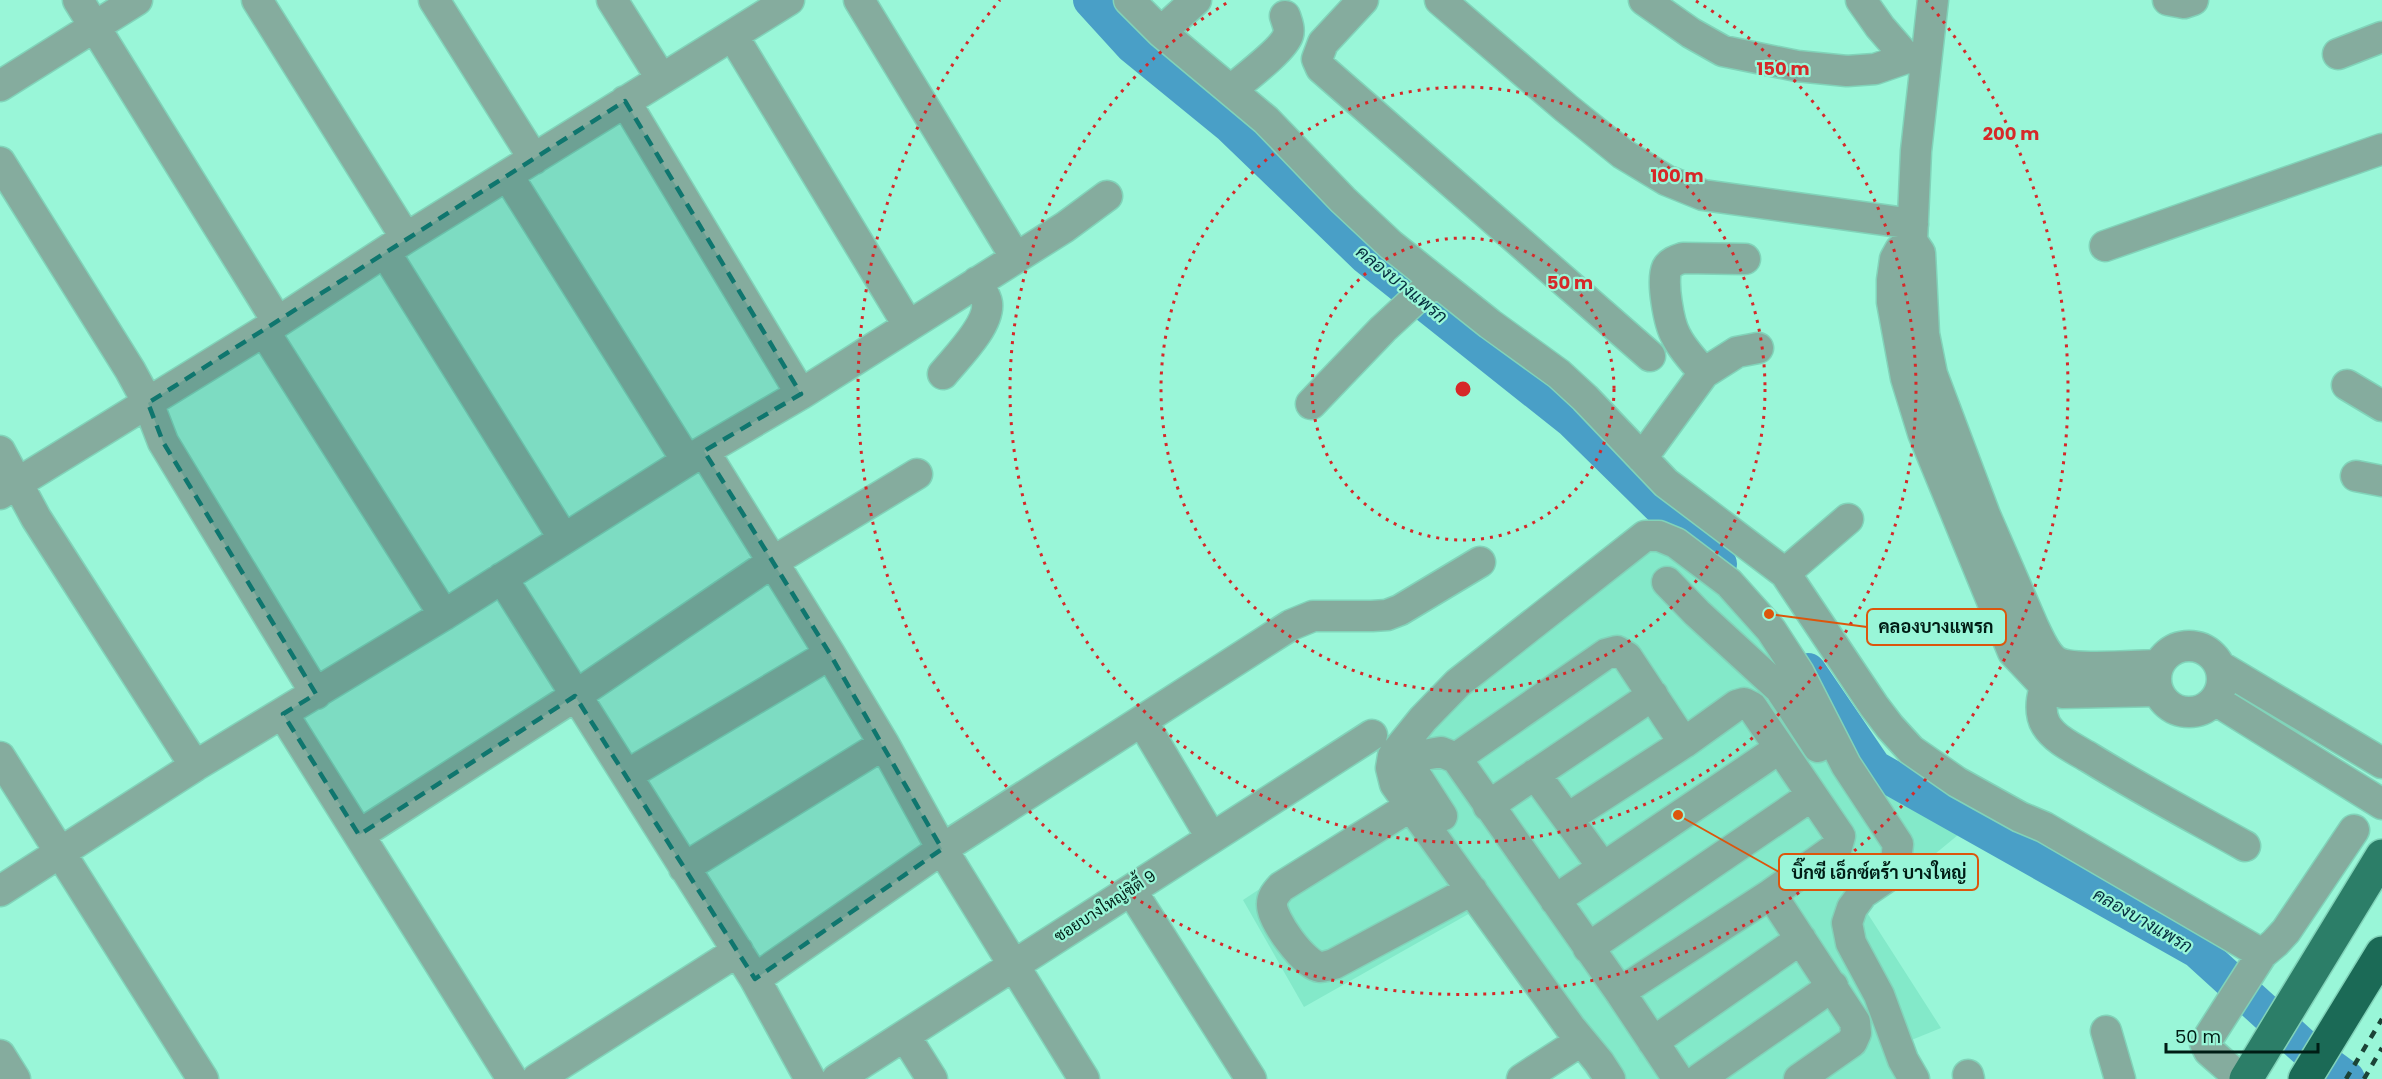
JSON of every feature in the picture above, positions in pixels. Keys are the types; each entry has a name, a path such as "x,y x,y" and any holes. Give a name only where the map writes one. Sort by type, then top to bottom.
{"highway":[{"path":"2305,1079 2382,953"}],"main road":[{"path":"2247,1075 2382,856"}],"street":[{"path":"78,0 444,615"},
{"path":"0,86 137,0"},
{"path":"257,0 564,539"},
{"path":"434,0 534,159"},
{"path":"612,0 661,78"},
{"path":"9,488 789,0"},
{"path":"858,0 1016,258"},
{"path":"1129,0 1161,32 1266,120 1430,285 1559,374 1642,458 1688,500 1785,573 1874,706 1890,728 1911,750 1957,782 2020,817 2044,826 2258,958"},
{"path":"1161,32 1196,0"},
{"path":"1363,0 1323,43 1317,59 1321,68 1650,356"},
{"path":"1440,0 1623,154 1666,180 1703,195 1912,233"},
{"path":"1644,0 1691,33 1723,51 1797,66 1847,71 1875,69 1917,59"},
{"path":"1861,0 1880,27 1917,59"},
{"path":"1934,0 1917,59 1912,233 1920,252 1924,334 1932,374 1985,515 2034,628 2049,673 2041,710 2046,726 2060,740 2113,772 2245,846"},
{"path":"2168,0 2184,3 2193,0"},
{"path":"1232,90 1281,46 1288,36 1285,16"},
{"path":"733,36 908,325"},
{"path":"2338,54 2382,37"},
{"path":"625,101 801,394"},
{"path":"2105,246 2382,149"},
{"path":"0,162 148,403 163,442 316,694"},
{"path":"508,176 696,456 774,561 884,744 942,849 1012,966 1084,1079"},
{"path":"0,891 195,766 444,615 696,456 801,394 1065,227 1107,196"},
{"path":"1704,373 1676,338 1669,319 1667,268 1673,262 1683,258 1745,259"},
{"path":"943,374 981,326 987,312 987,303 977,282"},
{"path":"1311,404 1430,285"},
{"path":"1642,458 1704,373 1737,352 1758,348"},
{"path":"2347,385 2382,406"},
{"path":"0,451 9,488 36,518 195,766"},
{"path":"359,835 575,696 774,561 917,474"},
{"path":"1785,573 1848,519"},
{"path":"1610,1079 1395,784 1391,768 1393,756 1423,719 1471,672 1645,536 1659,536 1676,543 1729,583 1771,630 1799,673 1846,765 1898,844 1896,861 1891,874 1863,893 1852,908 1847,923 1851,943 1879,995 1903,1060 1914,1079"},
{"path":"755,980 942,849 1291,625 1313,616 1387,615 1400,610 1480,562"},
{"path":"502,578 738,951 810,1079"},
{"path":"1667,582 1697,613 1780,689 1842,779 1874,806"},
{"path":"2221,667 2223,684 2215,700 2201,710 2184,712 2168,705 2158,678 2163,657 2177,647 2195,646 2211,653 2221,667 2382,763"},
{"path":"1456,758 1606,654 1617,651 1628,657 1684,742"},
{"path":"627,775 830,654"},
{"path":"2049,673 2087,668 2158,678"},
{"path":"1488,806 1653,694"},
{"path":"2215,700 2382,804"},
{"path":"1568,818 1737,705 1744,703 1752,707 1840,836 1837,847 1771,894 1620,992"},
{"path":"283,714 512,1079"},
{"path":"1142,721 1211,837"},
{"name":"ซอยบางใหญ่ซิตี้ 9","path":"837,1079 1372,735"},
{"path":"684,868 884,744"},
{"path":"1555,900 1602,866 1780,748"},
{"path":"1575,1034 1564,999 1413,771 1413,762 1418,756 1441,752 1456,758 1678,1079"},
{"path":"0,757 203,1079"},
{"path":"1535,774 1602,866"},
{"path":"1588,948 1812,795"},
{"path":"1411,806 1281,887 1273,896 1272,907 1288,939 1308,961 1319,967 1334,964 1472,890"},
{"path":"2247,1075 2209,1052 2205,1043 2258,958 2286,931 2354,830"},
{"path":"1131,890 1251,1079"},
{"path":"1771,894 1855,1022 1856,1033 1852,1042 1799,1079"},
{"path":"1653,1042 1801,939"},
{"path":"537,1079 738,951"},
{"path":"1699,1079 1833,986"},
{"path":"2106,1031 2120,1079"},
{"path":"1522,1079 1575,1034"},
{"path":"905,1036 932,1079"},
{"path":"0,1055 15,1079"}],"highlighted area":[{"path":"625,101 801,394 704,451 830,654 942,849 755,979 575,696 359,835 283,714 316,694 163,442 148,403"}],"shaded area":[{"path":"1646,519 1737,577 1871,776 1964,830 1866,911 1941,1028 1909,1041 1929,1079 1590,1079 1472,912 1304,1007 1243,900 1392,801 1378,757 1471,656"}],"waterway":[{"name":"คลองบางแพรก","path":"1091,0 1132,45 1230,125 1367,257 1572,420 1719,564"},
{"name":"คลองบางแพรก","path":"1808,671 1874,768 2197,950 2306,1049 2347,1079"}],"railway":[{"path":"2346,1079 2382,1019"},
{"path":"2364,1079 2382,1048"}],"place":[{"name":"คลองบางแพรก","path":"1769,614"},
{"name":"บิ๊กซี เอ็กซ์ตร้า บางใหญ่","path":"1678,815"}]}
